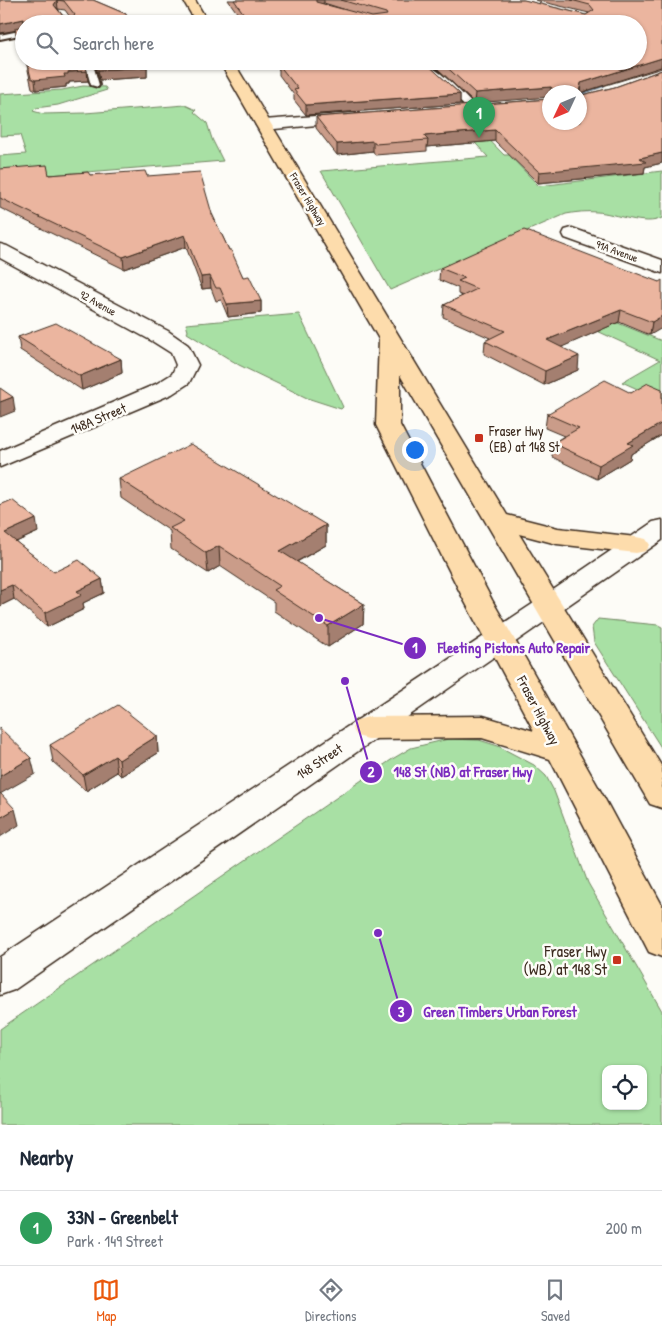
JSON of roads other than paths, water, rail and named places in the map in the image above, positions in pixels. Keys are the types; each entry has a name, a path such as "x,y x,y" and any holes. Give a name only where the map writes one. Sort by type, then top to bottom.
{"main road":[{"path":"189,0 198,15"},
{"name":"Fraser Highway","path":"231,70 390,336 547,607 662,795"},
{"name":"Fraser Highway","path":"390,336 388,425 478,600 561,750 662,941"},
{"path":"496,520 557,536 636,545"},
{"path":"368,728 483,727 561,750"}],"street":[{"path":"452,110 488,107"},
{"path":"264,125 365,117"},
{"name":"91A Avenue","path":"572,234 662,267"},
{"name":"92 Avenue","path":"0,250 160,336 180,350 187,365"},
{"name":"148A Street","path":"0,460 164,389 181,378 187,365"},
{"name":"148 Street","path":"0,978 662,528"}],"lane":[{"path":"0,38 15,34"},
{"path":"91,70 95,85"},
{"path":"431,70 472,108"}],"waterway":[{"path":"587,91 602,86"}],"place":[{"name":"33N - Greenbelt","path":"479,138"},
{"name":"Fraser Hwy (EB) at 148 St","path":"479,438"},
{"name":"Fleeting Pistons Auto Repair","path":"319,618"},
{"name":"148 St (NB) at Fraser Hwy","path":"345,681"},
{"name":"Green Timbers Urban Forest","path":"378,933"},
{"name":"Fraser Hwy (WB) at 148 St","path":"617,960"}]}
